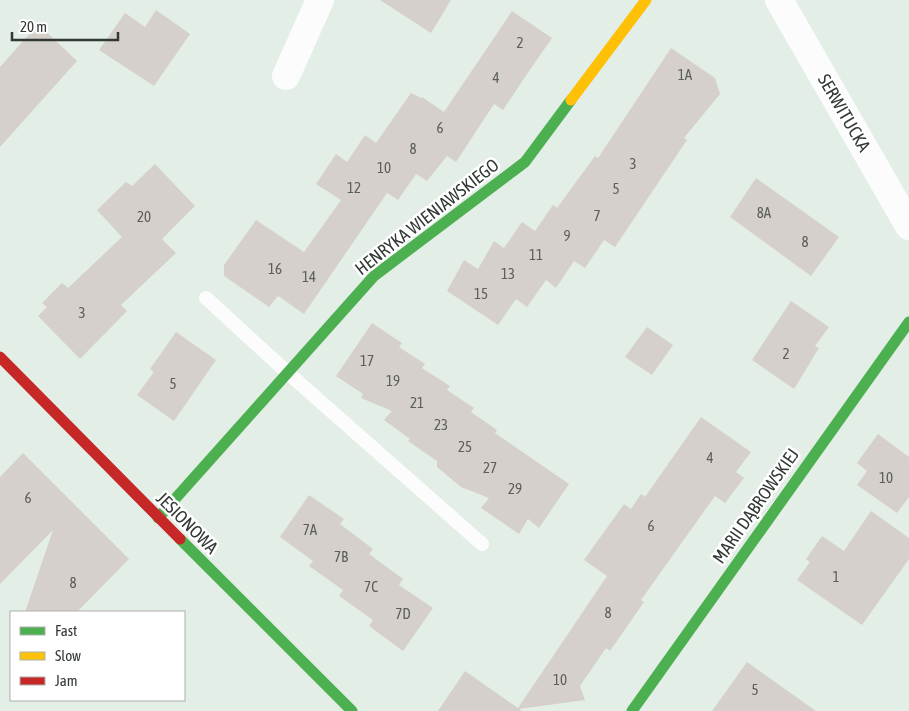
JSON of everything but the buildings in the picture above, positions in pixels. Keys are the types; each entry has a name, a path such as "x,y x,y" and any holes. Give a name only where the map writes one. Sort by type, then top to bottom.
{"street":[{"path":"286,76 320,0"},
{"name":"HENRYKA WIENIAWSKIEGO","path":"158,518 374,276 525,162 646,0"},
{"name":"SERWITUCKA","path":"780,0 909,226"},
{"name":"MARII DĄBROWSKIEJ","path":"632,711 909,322"},
{"name":"JESIONOWA","path":"0,357 352,711"}],"lane":[{"path":"206,298 482,544"}],"traffic: fast":[{"path":"158,518 374,276 525,162 571,100"},
{"path":"632,711 909,322"},
{"path":"180,539 352,711"}],"traffic: slow":[{"path":"571,100 646,0"}],"traffic: jam":[{"path":"0,357 180,539"}]}
